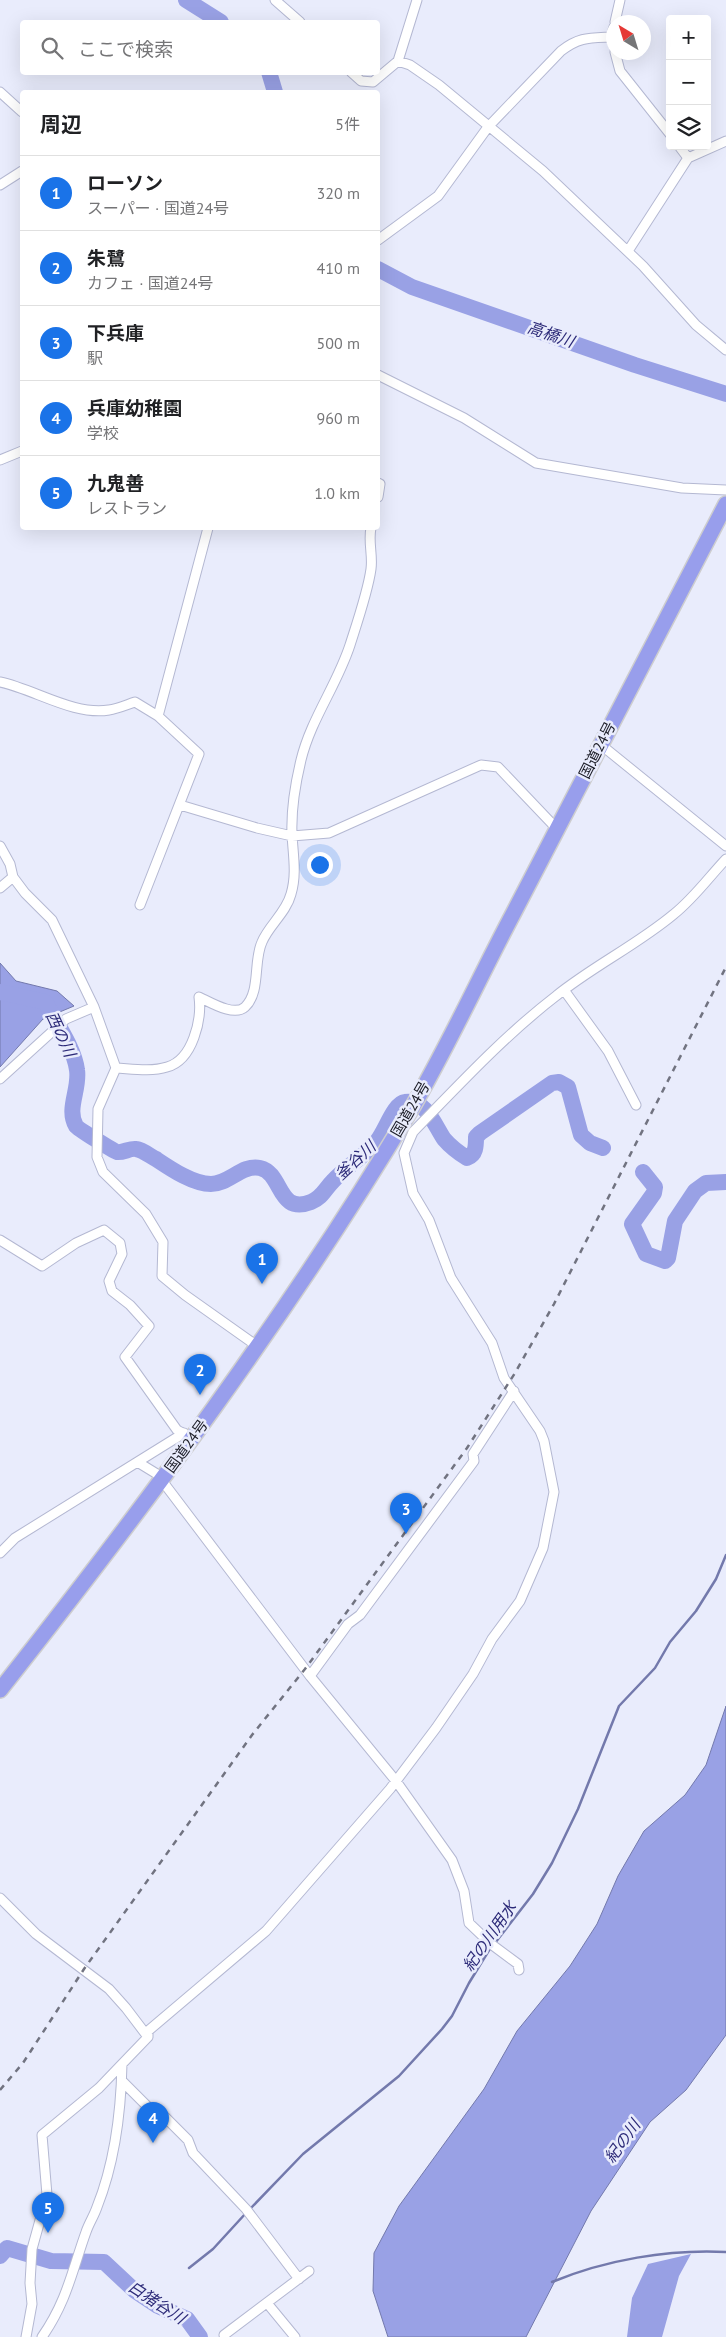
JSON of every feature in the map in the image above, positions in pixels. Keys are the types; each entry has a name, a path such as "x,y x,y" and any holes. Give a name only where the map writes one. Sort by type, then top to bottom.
{"highway":[{"name":"国道24号","path":"0,1690 72,1599 160,1480 188,1436 257,1346 320,1257 413,1105 726,504"}],"street":[{"path":"275,0 298,20"},
{"path":"355,75 361,81 373,82 398,61 417,0"},
{"path":"616,15 620,0"},
{"path":"380,239 438,196 488,127 561,52 574,42 584,38 606,40"},
{"path":"617,60 620,71 666,129"},
{"path":"398,61 410,65 439,86 543,171 628,251 696,325 726,350"},
{"path":"0,92 20,110"},
{"path":"628,251 688,158 726,141"},
{"path":"682,150 688,158"},
{"path":"0,185 20,172"},
{"path":"380,376 464,418 517,453 536,463 682,488 726,490"},
{"path":"0,460 20,452"},
{"path":"158,716 207,530"},
{"path":"116,1068 151,1070 169,1067 186,1053 196,1032 200,1004 199,997 231,1010 242,1009 247,1006 253,992 261,944 283,912 291,896 295,875 292,812 295,784 302,756 312,729 340,672 350,646 371,568 369,538 371,530"},
{"path":"0,682 83,710 108,710 135,702 158,716 200,754 140,905"},
{"path":"600,744 726,846"},
{"path":"180,805 257,828 292,836 329,833 481,765 498,767 557,829"},
{"path":"0,846 10,864 13,877 24,893 52,920 94,1008 116,1068 98,1109 96,1157 103,1172 146,1214 163,1242 162,1276 185,1295 257,1346"},
{"path":"26,2337 32,2304 31,2256 47,2195 42,2135 99,2088 148,2037 148,2031 266,1931 396,1780 447,1712 473,1674 492,1639 520,1601 543,1548 554,1492 551,1469 540,1431 504,1378 492,1343 451,1278 429,1220 414,1193 404,1152 413,1132 527,1019 564,990 643,938 674,914 689,901 726,859"},
{"path":"0,888 13,877"},
{"path":"564,990 608,1051 636,1105"},
{"path":"0,1078 66,1019 94,1008"},
{"path":"0,1240 42,1266 76,1243 104,1230 120,1243 122,1254 110,1281 112,1291 130,1305 149,1326 125,1357 177,1430 188,1436"},
{"path":"310,1676 348,1624 360,1615 474,1461 473,1454 514,1391"},
{"path":"2,1548 15,1538 139,1463 188,1436"},
{"path":"139,1463 157,1474 310,1676 396,1780 452,1860 464,1891 469,1923 518,1964 520,1970"},
{"path":"0,1898 36,1934 109,1989 148,2037"},
{"path":"42,2337 54,2320 63,2302 105,2183 118,2124 122,2064"},
{"path":"122,2081 152,2111 165,2117 188,2140 194,2153 248,2212 299,2279"},
{"path":"224,2335 309,2271"},
{"path":"267,2303 295,2337"}],"shaded area":[{"path":"691,2254 679,2276 662,2337 627,2337 632,2298 648,2264"}],"water":[{"path":"0,963 16,981 57,991 74,1006 43,1019 0,1067"},
{"name":"紀の川","path":"726,1706 726,2035 686,2090 650,2122 591,2211 526,2337 388,2337 373,2291 374,2253 399,2206 484,2089 517,2031 570,1966 597,1924 618,1876 644,1831 685,1795 706,1765"}],"waterway":[{"name":"高橋川","path":"186,0 218,20"},
{"name":"高橋川","path":"270,75 274,90"},
{"name":"高橋川","path":"380,270 412,287 635,365 726,394"},
{"name":"釜谷川","path":"0,992 45,1002 75,1061 77,1084 72,1113 76,1126 117,1152 139,1150 197,1182 218,1183 241,1171 260,1168 267,1171 273,1177 281,1192 292,1203 311,1202 321,1196 338,1176 372,1146 380,1137 393,1112 405,1102 412,1102 424,1109 444,1139 467,1158 474,1152 476,1137 480,1133 552,1083 559,1082 568,1087 581,1135 590,1143 603,1148"},
{"name":"釜谷川","path":"643,1172 655,1187 654,1193 632,1224 646,1254 665,1261 668,1258 675,1221 695,1191 706,1183 726,1182"},
{"name":"紀の川用水","path":"495,1943 533,1894 552,1863 578,1809 619,1706 655,1668 670,1642 696,1611 716,1579 726,1555"},
{"name":"紀の川用水","path":"250,2209 303,2154 399,2076 452,2016 491,1947"},
{"name":"紀の川用水","path":"189,2268 213,2249 246,2213"},
{"name":"白猪谷川","path":"0,2256 7,2248 51,2261 104,2262 134,2290 158,2306 187,2319 200,2337"},
{"path":"552,2282 572,2274 615,2262 659,2254 726,2252"}],"railway":[{"path":"0,2090 23,2063 84,1969 252,1735 305,1669 467,1448 515,1373 554,1304 726,967"}],"place":[{"name":"ローソン","path":"262,1284"},
{"name":"朱鷺","path":"200,1395"},
{"name":"下兵庫","path":"406,1534"},
{"name":"兵庫幼稚園","path":"153,2143"},
{"name":"九鬼善","path":"48,2233"}],"water label":[{"name":"西の川","path":"61,1034"}]}
